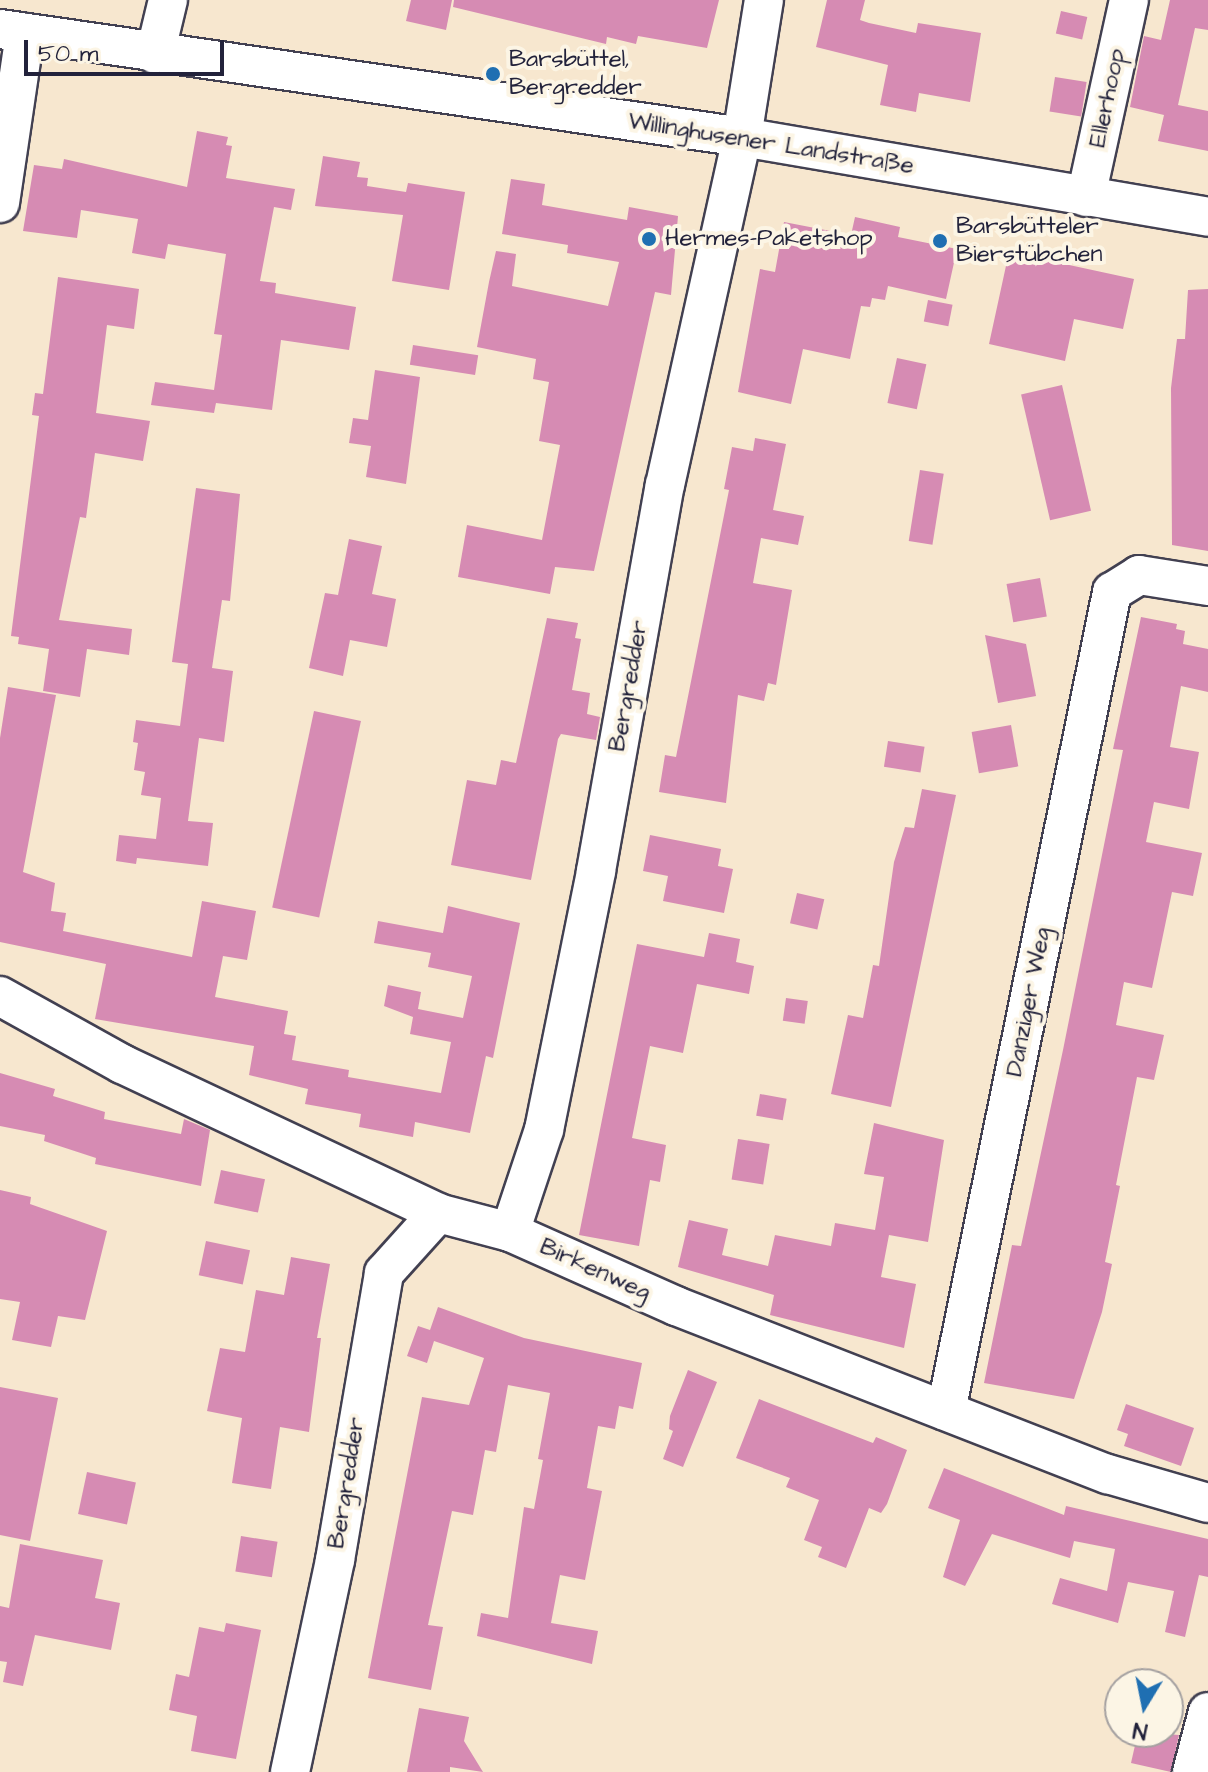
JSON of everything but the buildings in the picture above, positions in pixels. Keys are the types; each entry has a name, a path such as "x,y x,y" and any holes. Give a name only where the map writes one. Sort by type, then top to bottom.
{"street":[{"path":"155,54 168,0"},
{"name":"Bergredder","path":"510,1232 544,1130 665,485 742,137 764,0"},
{"name":"Ellerhoop","path":"1086,197 1129,0"},
{"path":"0,203 13,31"},
{"name":"Willinghusener Landstraße","path":"13,31 742,137 1208,217"},
{"name":"Danziger Weg","path":"946,1411 1112,592 1139,575 1208,586"},
{"name":"Birkenweg","path":"0,996 122,1064 438,1213 510,1232 676,1306 1108,1474 1208,1503"},
{"name":"Bergredder","path":"290,1772 335,1560 384,1273 438,1213"},
{"path":"1192,1772 1208,1712"}],"place":[{"name":"Barsbüttel, Bergredder","path":"493,74"},
{"name":"Hermes-Paketshop","path":"649,239"},
{"name":"Barsbütteler Bierstübchen","path":"940,241"}]}
